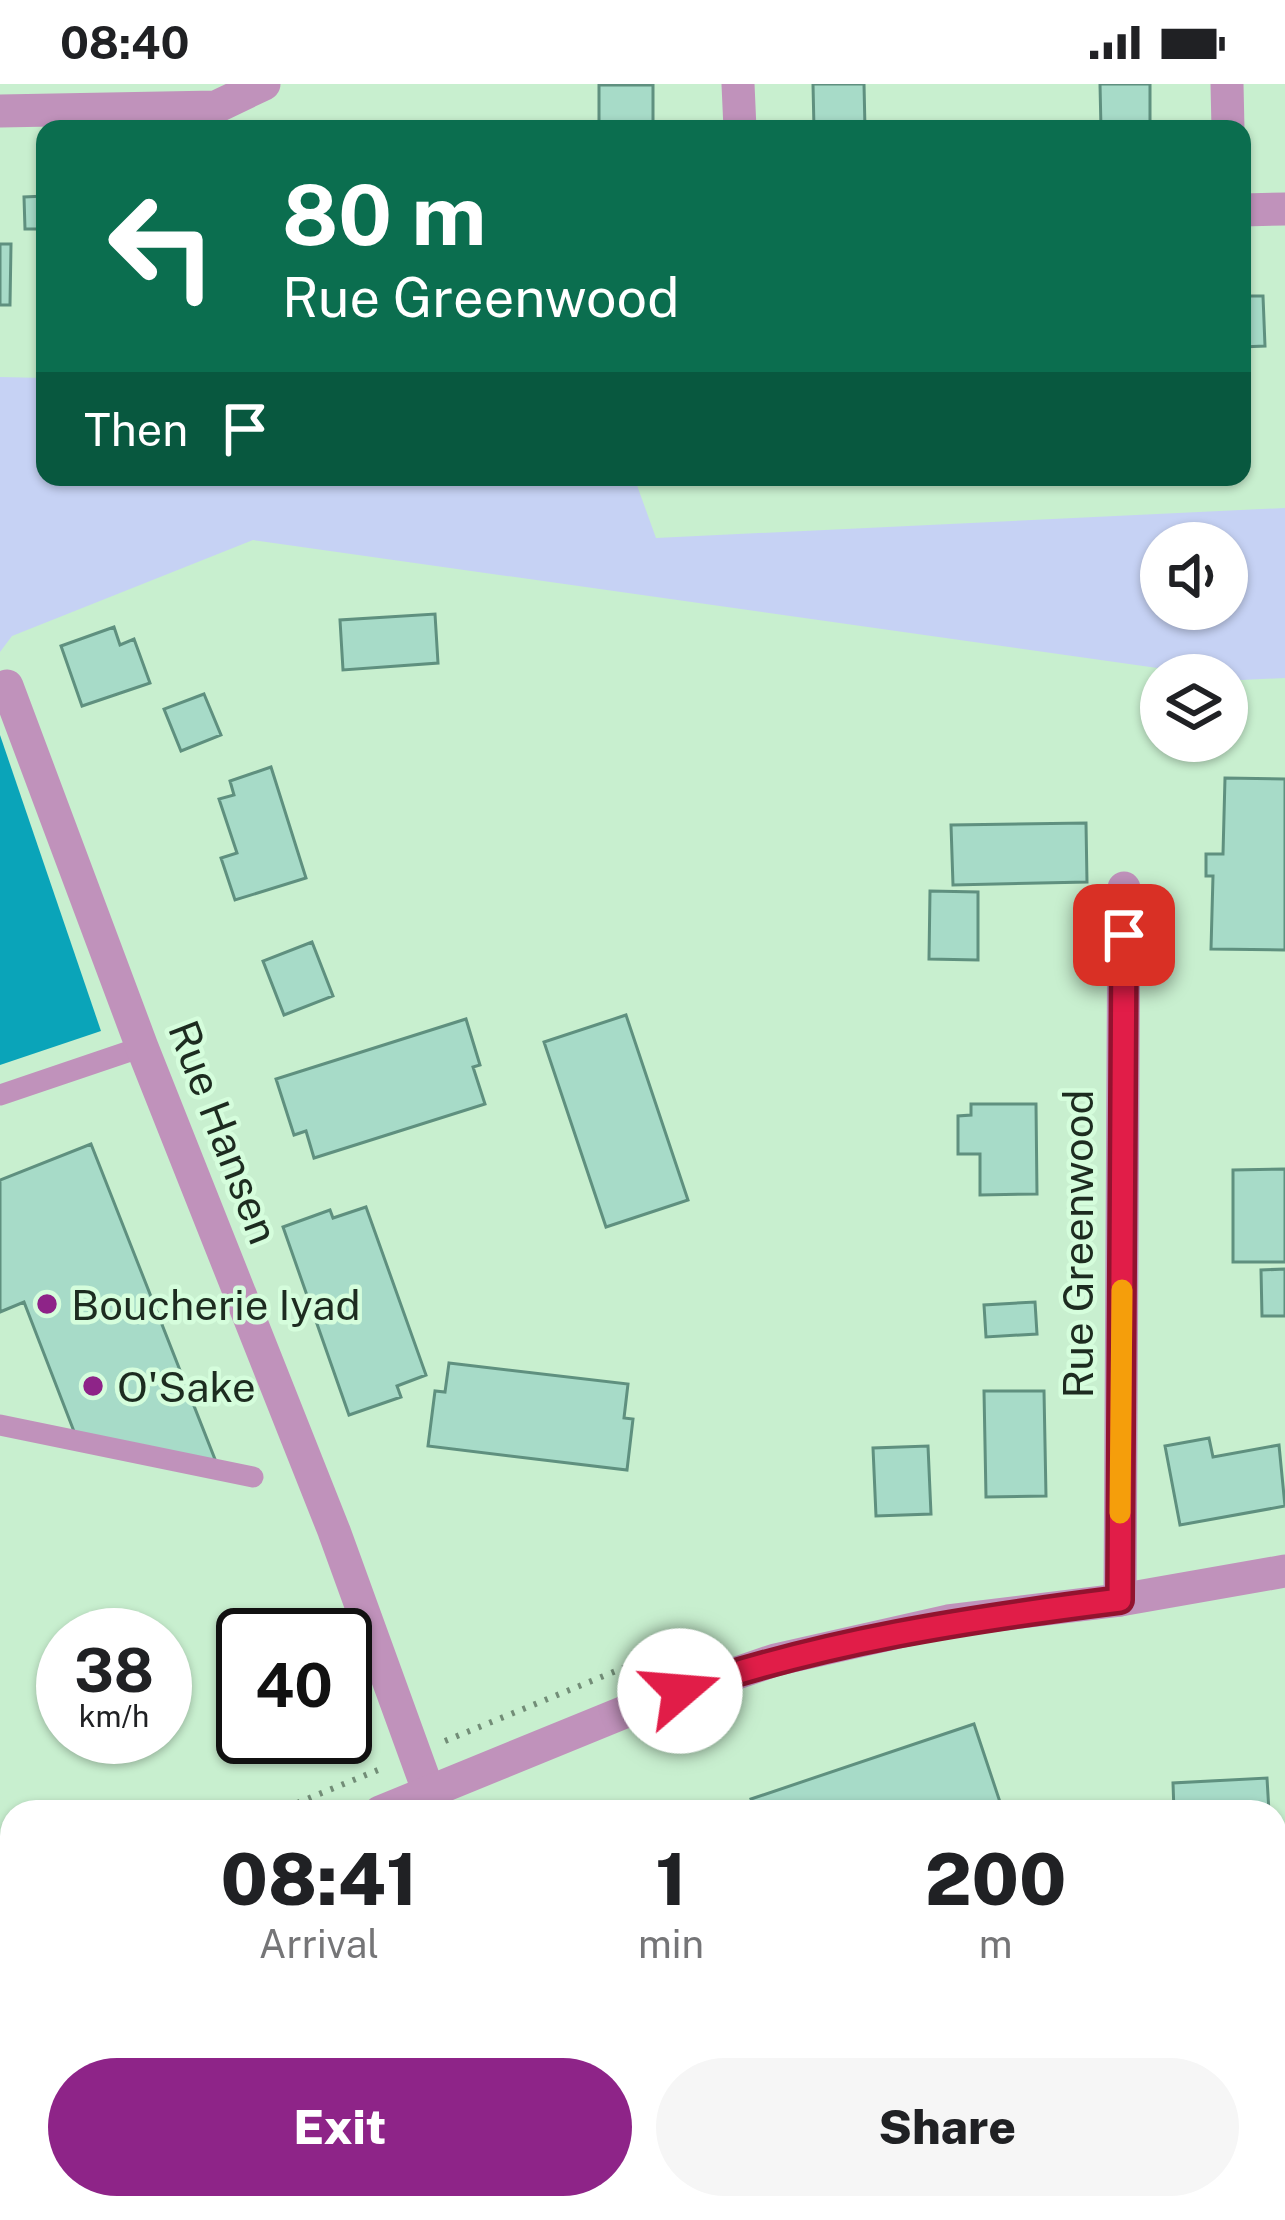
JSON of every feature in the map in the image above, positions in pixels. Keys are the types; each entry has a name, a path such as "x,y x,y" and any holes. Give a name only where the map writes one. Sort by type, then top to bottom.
{"street":[{"path":"0,111 216,107 264,84"},
{"path":"738,84 740,120"},
{"path":"1227,84 1228,120"},
{"path":"1251,210 1285,208"},
{"name":"Rue Hansen","path":"8,686 142,1046 334,1531 431,1800"},
{"name":"Rue Greenwood","path":"1120,1600 1124,888"},
{"path":"436,1800 664,1697 775,1660 916,1626 1120,1600 1285,1571"}],"lane":[{"path":"0,1095 142,1046"},
{"path":"0,1424 253,1477"}],"path":[{"path":"441,1743 655,1655"},
{"path":"304,1800 383,1767"}],"shaded area":[{"path":"0,377 36,378 36,486 637,486 656,538 1285,508 1285,678 1248,680 1248,654 1140,654 1140,666 253,540 12,636 0,652"}],"water":[{"path":"0,735 101,1031 0,1065"}],"building":[{"path":"813,84 864,84 865,120 814,120"},
{"path":"1100,84 1150,84 1150,120 1101,120"},
{"path":"599,85 653,85 653,120 599,120"},
{"path":"36,196 36,229 25,229 24,197"},
{"path":"0,244 11,244 10,305 0,305"},
{"path":"1251,296 1263,296 1265,346 1251,347"},
{"path":"435,614 438,663 343,670 340,620"},
{"path":"114,627 120,645 134,639 150,683 82,706 61,646"},
{"path":"204,694 221,735 181,751 164,709"},
{"path":"271,767 306,878 235,900 221,858 237,853 219,799 234,795 230,781"},
{"path":"1225,778 1285,779 1285,950 1211,949 1213,876 1206,876 1206,854 1223,854"},
{"path":"1086,823 1087,882 953,885 951,825"},
{"path":"930,891 978,892 978,960 929,959"},
{"path":"312,942 333,996 284,1015 263,961"},
{"path":"626,1015 688,1200 606,1227 544,1042"},
{"path":"466,1019 480,1065 473,1067 485,1104 314,1158 306,1131 294,1135 276,1079"},
{"path":"971,1104 1036,1104 1037,1194 980,1195 980,1154 958,1154 958,1116 971,1115"},
{"path":"91,1144 218,1467 75,1434 24,1302 0,1312 0,1180"},
{"path":"1285,1169 1285,1262 1233,1262 1233,1170"},
{"path":"366,1207 426,1375 397,1386 401,1397 349,1415 283,1227 330,1210 333,1218"},
{"path":"1285,1269 1285,1316 1262,1316 1261,1270"},
{"path":"1035,1302 1037,1334 986,1337 984,1305"},
{"path":"449,1363 628,1384 624,1418 633,1419 627,1470 428,1446 435,1391 445,1392"},
{"path":"984,1391 1044,1391 1046,1496 986,1497"},
{"path":"1209,1438 1213,1457 1279,1445 1285,1506 1180,1525 1165,1446"},
{"path":"928,1446 931,1514 876,1516 873,1448"},
{"path":"974,1724 999,1800 751,1800"},
{"path":"1267,1778 1268,1800 1174,1800 1173,1783"}],"slow traffic":[{"path":"1120,1513 1122,1290"}],"place":[{"name":"Boucherie Iyad","path":"47,1304"},
{"name":"O'Sake","path":"93,1386"}],"route":[{"path":"680,1691 775,1660 916,1626 1120,1600 1124,935"}]}
